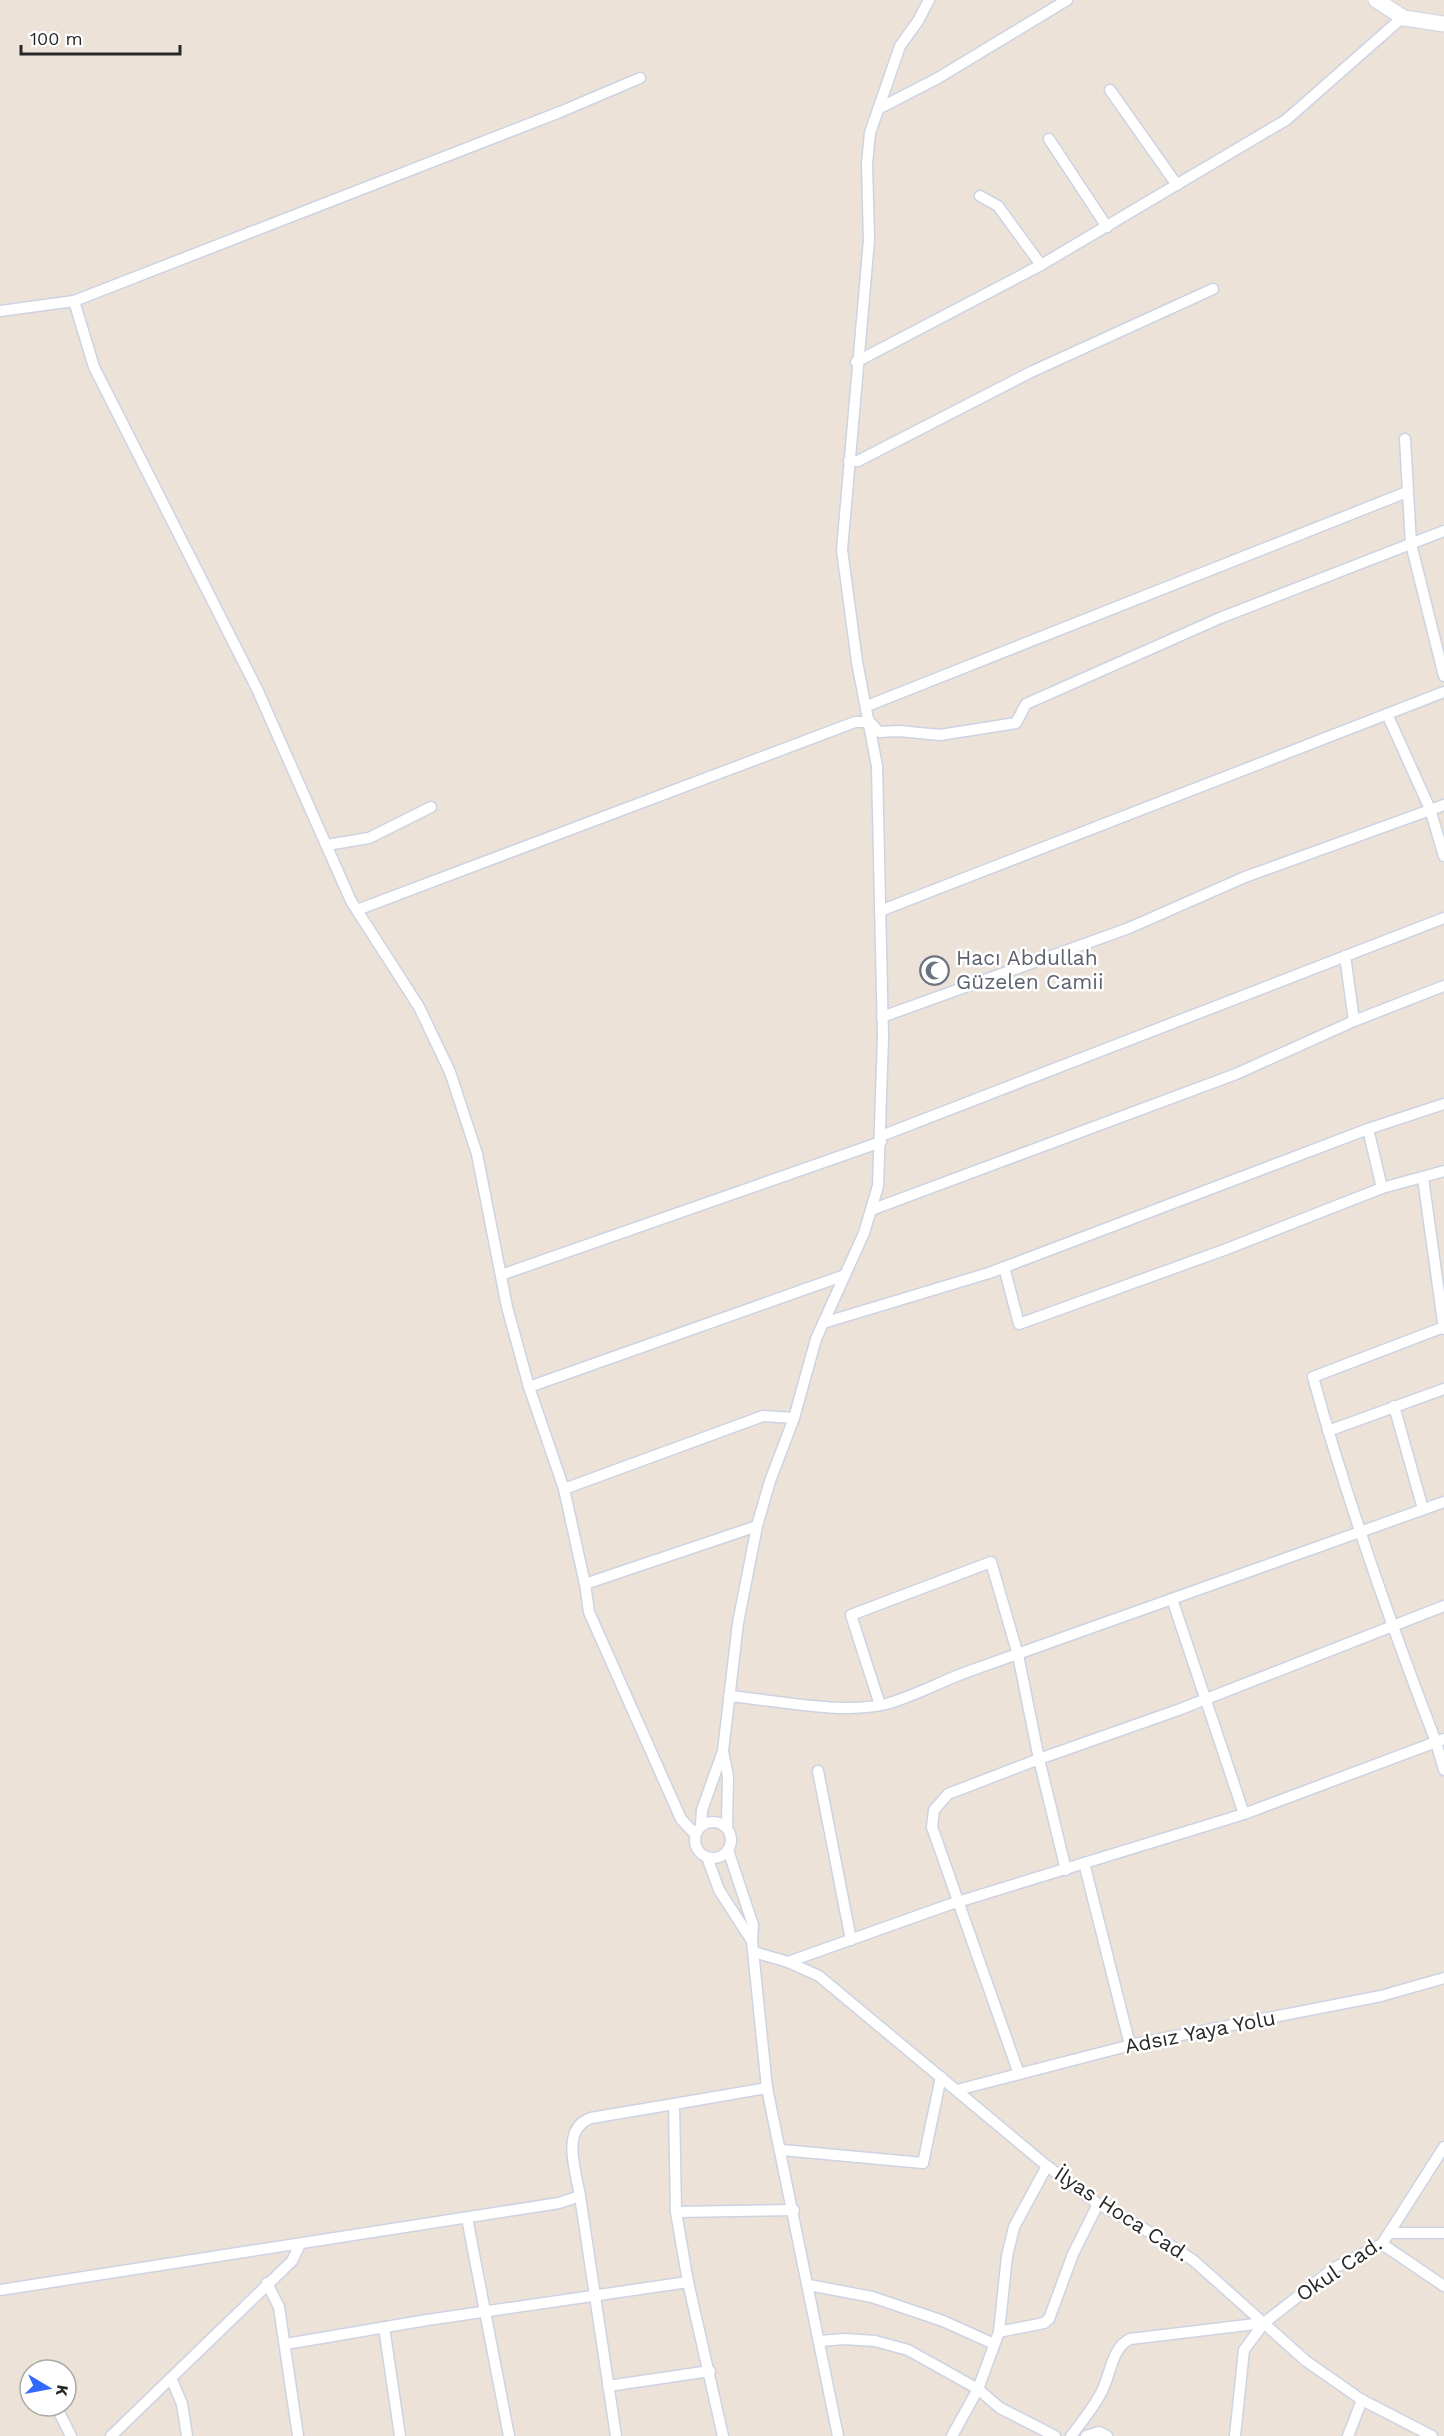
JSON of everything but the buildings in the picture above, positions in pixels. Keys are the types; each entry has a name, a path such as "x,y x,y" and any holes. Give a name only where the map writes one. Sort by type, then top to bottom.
{"street":[{"path":"752,1941 719,1890 707,1857 697,1848 698,1830 702,1810 723,1751 738,1623 757,1526 770,1481 794,1418 816,1339 864,1233 878,1186 881,1139 882,1017 877,766 857,662 842,550 856,362 869,240 867,164 870,133 900,46 918,21 929,0"},
{"path":"878,109 938,78 1067,0"},
{"path":"1376,0 1403,17 1444,24"},
{"path":"856,362 1041,265 1286,120 1403,17"},
{"path":"0,311 74,301 560,112 640,78"},
{"path":"1110,90 1177,185"},
{"path":"1049,139 1107,227"},
{"path":"980,196 998,206 1041,265"},
{"path":"849,461 858,461 1031,372 1213,289"},
{"path":"74,301 94,367 257,688 357,910 419,1007 450,1072 477,1154 501,1275 529,1387 564,1489 589,1612 603,1648 681,1819 698,1830"},
{"path":"1405,439 1411,544 1444,676"},
{"path":"867,706 1407,492"},
{"path":"357,910 855,722 870,722 879,732 899,731 940,735 1016,723 1026,704 1220,618 1444,531"},
{"path":"880,911 1444,692"},
{"path":"1387,714 1430,809 1444,856"},
{"path":"882,1017 1129,928 1245,878 1444,805"},
{"path":"327,845 369,838 431,807"},
{"path":"501,1275 881,1139 1444,918"},
{"path":"1345,956 1354,1021"},
{"path":"871,1210 1236,1074 1354,1021 1444,986"},
{"path":"823,1323 1004,1266 1368,1129 1444,1104"},
{"path":"1368,1129 1382,1188"},
{"path":"1004,1266 1019,1324 1382,1188 1444,1172"},
{"path":"1423,1178 1444,1328 1313,1377 1328,1431 1392,1626 1440,1740 1444,1770"},
{"path":"529,1387 845,1275"},
{"path":"1328,1431 1444,1389"},
{"path":"1394,1406 1423,1509"},
{"path":"564,1489 763,1416 794,1418"},
{"path":"729,1696 838,1707 880,1705 1444,1502"},
{"path":"585,1584 757,1526"},
{"path":"880,1705 851,1615 991,1562 1018,1655 1039,1759 1066,1870"},
{"path":"1172,1599 1244,1815"},
{"path":"1019,2074 933,1835 934,1810 940,1801 955,1791 1205,1699 1444,1606"},
{"path":"788,1962 957,1903 1244,1815 1440,1740"},
{"path":"723,1751 728,1776 727,1827 731,1841 729,1850 753,1925 752,1941 767,2088 782,2150 837,2436"},
{"path":"818,1771 852,1940"},
{"path":"698,1830 714,1821 727,1827"},
{"path":"707,1857 717,1858 729,1850"},
{"path":"1084,1863 1130,2045"},
{"name":"İlyas Hoca Cad.","path":"754,1953 788,1962 819,1976 1047,2166 1098,2204 1138,2225 1193,2260 1306,2361 1362,2400 1432,2436"},
{"name":"Adsız Yaya Yolu","path":"957,2090 1130,2045 1381,1996 1444,1978"},
{"path":"782,2150 923,2163 941,2077"},
{"path":"616,2436 572,2138 581,2123 591,2118 767,2088"},
{"path":"674,2104 676,2212 688,2282 723,2436"},
{"name":"Okul Cad.","path":"1235,2436 1244,2350 1264,2323 1334,2268 1382,2244 1444,2147"},
{"path":"952,2436 978,2389 999,2332 1007,2256 1014,2227 1047,2166"},
{"path":"0,2290 467,2218 559,2203 580,2196"},
{"path":"999,2332 1044,2323 1050,2319 1073,2254 1098,2204"},
{"path":"676,2212 794,2210"},
{"path":"467,2218 509,2436"},
{"path":"1391,2233 1444,2233"},
{"path":"111,2436 292,2261 300,2244"},
{"path":"1382,2244 1444,2286"},
{"path":"286,2344 485,2311 688,2282"},
{"path":"267,2283 277,2300 286,2344 298,2436"},
{"path":"808,2285 872,2297 943,2321 993,2344"},
{"path":"1071,2436 1102,2392 1117,2350 1123,2343 1130,2339 1264,2323"},
{"path":"384,2327 400,2436"},
{"path":"819,2341 844,2339 875,2341 908,2350 978,2389 1000,2408 1055,2436"},
{"path":"608,2386 710,2371"},
{"path":"171,2378 182,2404 187,2436"},
{"path":"1348,2436 1362,2400"},
{"path":"62,2418 71,2436"},
{"path":"1086,2436 1099,2432 1107,2436"}],"place":[{"name":"Hacı Abdullah Güzelen Camii","path":"935,970"}]}
